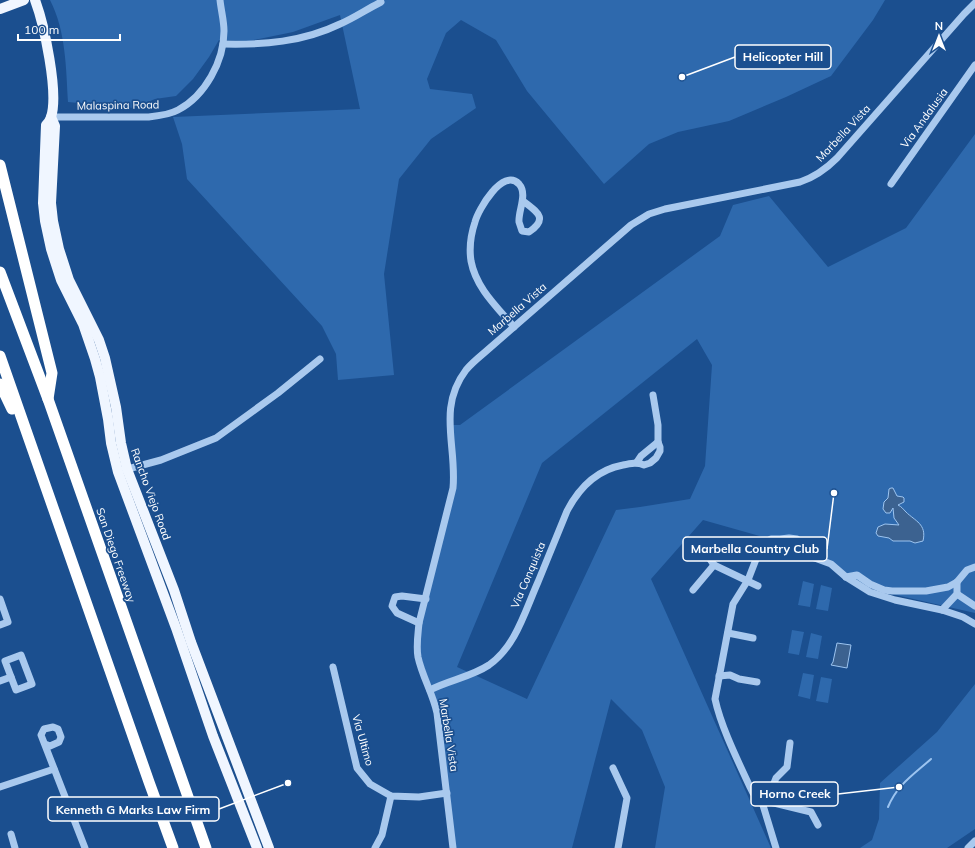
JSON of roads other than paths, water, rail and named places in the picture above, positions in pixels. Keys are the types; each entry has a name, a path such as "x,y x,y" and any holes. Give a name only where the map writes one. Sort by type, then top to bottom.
{"highway":[{"path":"0,165 52,373 48,399"},
{"name":"San Diego Freeway","path":"0,272 48,399 206,848"},
{"path":"0,356 148,782 173,848"},
{"path":"0,384 31,446"}],"main road":[{"path":"0,9 24,0"},
{"name":"Rancho Viejo Road","path":"35,0 44,29 53,95 51,117 55,126 51,195 52,221 59,249 69,280 110,377 121,442 122,470 213,736 257,848"},
{"name":"Rancho Viejo Road","path":"122,470 174,590 191,642 269,848"}],"street":[{"name":"Malaspina Road","path":"51,117 148,117 163,115 178,110 199,93 215,70 223,44 224,30 220,0"},
{"path":"223,44 280,43 310,36 340,24 380,2"},
{"name":"Marbella Vista","path":"454,848 437,713 418,656 417,642 419,623 453,488 454,473 449,418 453,395 467,369 631,225 643,217 665,209 800,182 820,173 837,158 975,3"},
{"name":"Via Andalusia","path":"891,184 975,65"},
{"path":"514,327 485,293 478,282 471,261 470,244 473,226 480,209 500,184 506,180 514,180 520,184 523,201"},
{"path":"122,470 161,460 216,438 278,393 320,359"},
{"name":"Via Conquista","path":"430,690 482,669 503,652 513,638 567,512 575,497 584,486 600,473 618,466 637,462 644,465 656,458 660,447 658,442 658,425 653,395"},
{"path":"637,462 641,456 658,442"},
{"path":"776,848 762,802 753,793 718,711 715,694 734,602 748,580 760,549 765,543 771,539 797,539 805,545 807,552 812,557 831,564 846,577 870,592 895,600 942,610 963,617 975,624"},
{"path":"699,544 714,565 758,586"},
{"path":"693,590 714,565"},
{"path":"846,577 857,575 870,584 892,591 926,591 948,587 957,582 967,570 975,566"},
{"path":"942,610 957,594 957,582"},
{"path":"957,594 975,606"},
{"path":"419,623 397,613 392,606 395,598 402,596 426,599"},
{"path":"0,599 8,622 0,625"},
{"path":"728,633 753,638"},
{"path":"21,655 32,684 16,690 11,677 5,661 21,655"},
{"name":"Via Ultimo","path":"332,667 357,768 370,784 391,796 419,797 447,793"},
{"path":"719,676 730,675 757,682"},
{"path":"0,681 11,677"},
{"path":"762,802 770,793 776,778 787,767 790,743"},
{"path":"45,744 85,848"},
{"path":"613,768 627,798 618,848"},
{"path":"0,787 54,769"},
{"path":"375,848 382,835 391,796"},
{"path":"762,802 773,803 811,812 818,825"},
{"path":"11,834 16,848"},
{"path":"968,848 975,841"}],"waterway":[{"path":"888,807 901,786 931,759"}],"place":[{"name":"Helicopter Hill","path":"682,77"},
{"name":"Marbella Country Club","path":"834,493"},
{"name":"Kenneth G Marks Law Firm","path":"288,783"},
{"name":"Horno Creek","path":"899,787"}]}
